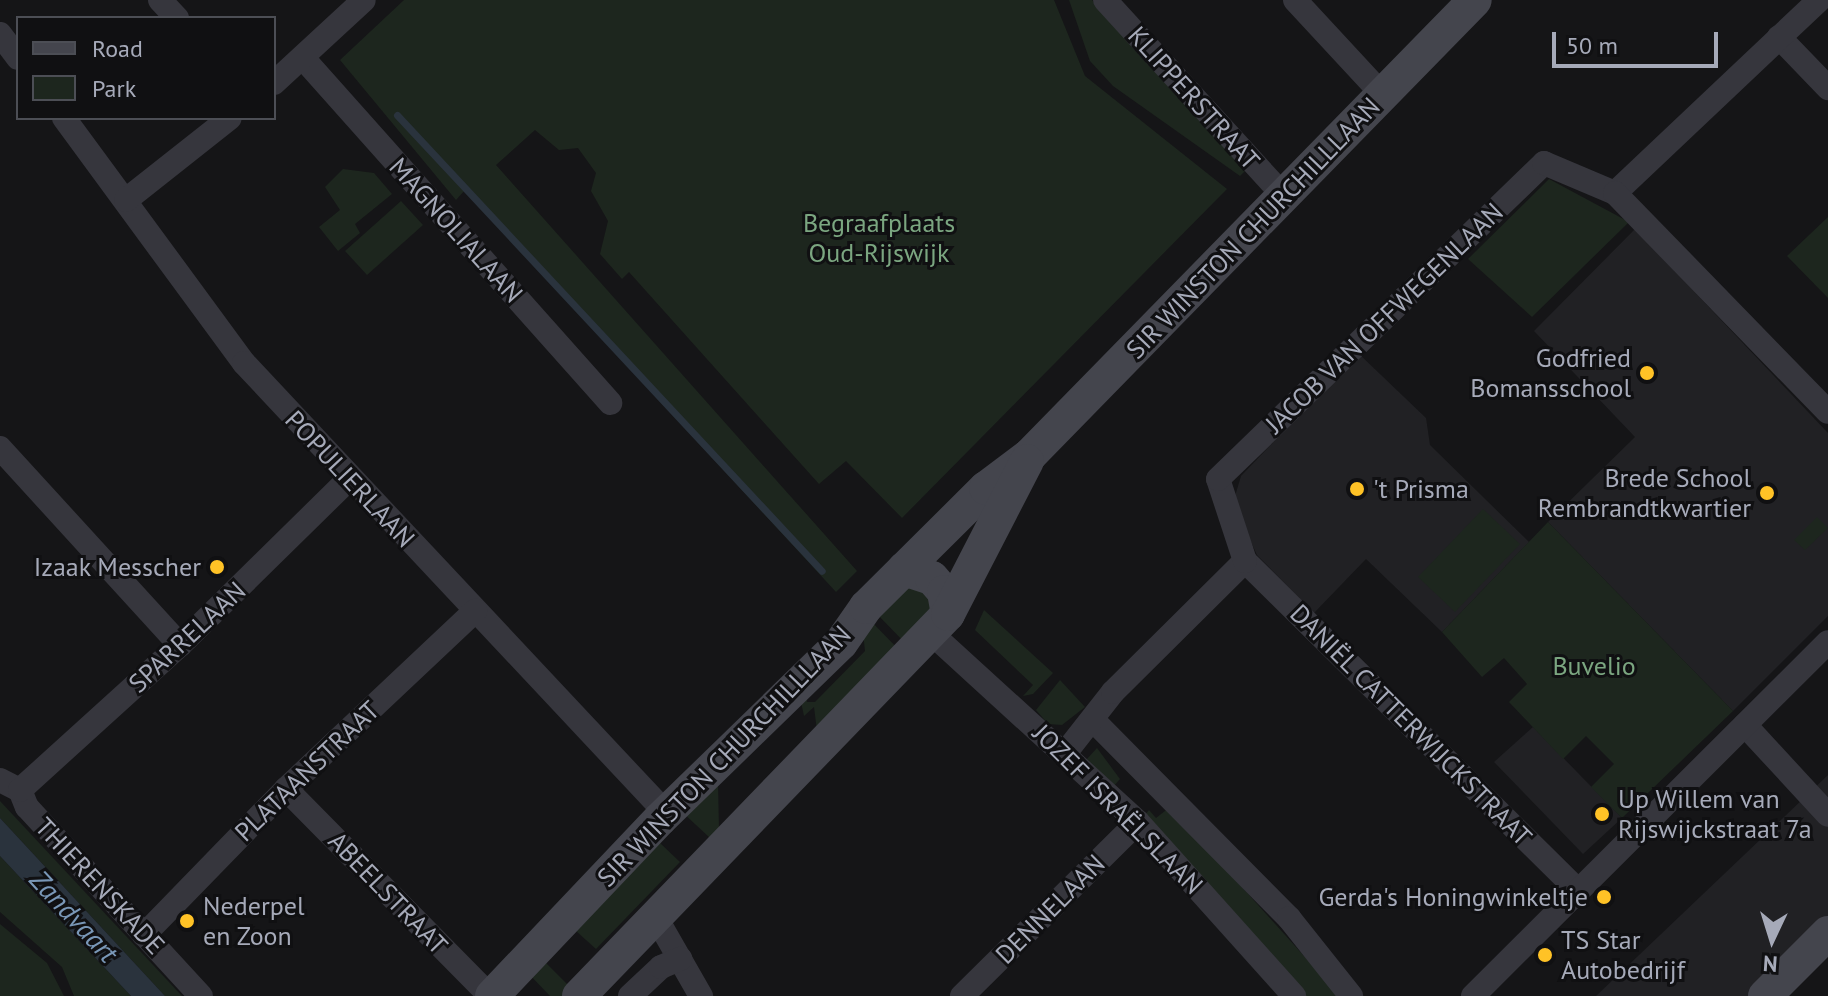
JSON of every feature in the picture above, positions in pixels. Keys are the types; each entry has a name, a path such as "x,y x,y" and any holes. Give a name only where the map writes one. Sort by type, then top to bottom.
{"street":[{"path":"160,0 175,16"},
{"path":"276,81 364,0"},
{"name":"KLIPPERSTRAAT","path":"1105,0 1284,196"},
{"path":"1295,0 1383,95"},
{"name":"SIR WINSTON CHURCHILLLAAN","path":"491,996 666,813 841,643 904,569 986,488 1030,455 1475,0"},
{"path":"1819,0 1615,193 1828,412"},
{"path":"0,35 16,55"},
{"path":"1779,37 1828,88"},
{"name":"MAGNOLIALAAN","path":"303,58 610,403"},
{"name":"POPULIERLAAN","path":"66,120 244,363 349,479 666,813"},
{"path":"126,200 227,120"},
{"name":"JACOB VAN OFFWEGENLAAN","path":"1245,561 1218,479 1544,163 1615,193"},
{"path":"0,448 180,645"},
{"name":"SIR WINSTON CHURCHILLLAAN","path":"582,995 654,914 940,623 1030,455"},
{"name":"SPARRELAAN","path":"10,785 180,645 349,479"},
{"path":"1066,752 1113,692 1245,561"},
{"name":"DANIËL CATTERWIJCKSTRAAT","path":"1245,561 1577,890"},
{"path":"904,569 932,578 944,592 940,623"},
{"name":"PLATAANSTRAAT","path":"144,935 286,789 475,611"},
{"name":"JOZEF ISRAËLSLAAN","path":"940,623 1138,822 1294,996"},
{"path":"1473,996 1828,642"},
{"name":"JOZEF ISRAËLSLAAN","path":"1093,720 1289,918 1351,996"},
{"path":"1745,725 1828,815"},
{"name":"THIERENSKADE","path":"10,785 201,996"},
{"name":"ABEELSTRAAT","path":"286,789 491,996"},
{"name":"DENNELAAN","path":"962,996 1138,822"},
{"path":"654,914 701,996"},
{"path":"1765,996 1828,933"},
{"path":"630,996 661,967 680,959"}],"shaded area":[{"path":"1635,229 1828,433 1828,616 1733,711 1548,522 1635,437 1534,331"},
{"name":"'t Prisma","path":"1358,353 1426,418 1430,445 1529,542 1442,632 1366,559 1314,613 1257,555 1233,503 1241,476"},
{"path":"1533,727 1622,818 1583,854 1494,762"},
{"path":"1828,775 1828,917 1749,996 1596,996"}],"green space":[{"name":"Begraafplaats Oud-Rijswijk","path":"404,0 1054,0 1085,76 1227,189 902,518 846,461 819,484 629,272 622,279 600,254 608,221 591,191 596,173 578,148 559,150 535,130 496,165 857,571 836,592 465,190 456,200 340,60"},
{"path":"1069,0 1092,0 1247,169 1240,176 1113,86 1090,61"},
{"path":"343,169 374,173 392,194 355,224 360,233 338,251 319,227 340,210 325,187"},
{"path":"1549,179 1629,222 1532,317 1468,259"},
{"path":"401,201 423,225 367,275 345,251"},
{"path":"1828,217 1828,298 1787,256"},
{"path":"1483,509 1520,544 1455,612 1418,577"},
{"path":"1817,517 1828,528 1805,550 1794,540"},
{"name":"Buvelio","path":"1548,522 1733,711 1622,818 1591,787 1614,764 1586,736 1563,759 1509,702 1527,684 1504,658 1482,677 1442,632"},
{"path":"903,583 939,600 908,646 876,613"},
{"path":"984,610 1053,673 1033,694 1023,696 1033,685 975,630"},
{"path":"868,618 902,653 817,731 814,707 804,716 799,693 806,690 807,702 815,702 865,651 862,624"},
{"path":"1060,680 1085,707 1062,725 1048,724 1036,710"},
{"path":"1097,748 1120,779 1113,787 1086,760"},
{"path":"718,783 719,829 710,838 681,811"},
{"path":"0,801 182,996 165,996 0,818"},
{"path":"1170,807 1340,996 1304,996 1144,816 1149,810 1156,818"},
{"path":"660,843 680,862 596,949 576,931"},
{"path":"0,856 131,996 74,996 62,967 0,912"},
{"path":"0,924 47,963 64,996 0,996"},
{"path":"540,957 571,988 564,996 550,996 526,971"}],"water":[{"name":"Zandvaart","path":"0,818 165,996 131,996 0,856"}],"waterway":[{"path":"397,115 822,571"}],"place":[{"name":"Godfried Bomansschool","path":"1647,373"},
{"name":"'t Prisma","path":"1357,489"},
{"name":"Brede School Rembrandtkwartier","path":"1767,493"},
{"name":"Izaak Messcher","path":"217,567"},
{"name":"Up Willem van Rijswijckstraat 7a","path":"1602,814"},
{"name":"Gerda's Honingwinkeltje","path":"1604,897"},
{"name":"Nederpel en Zoon","path":"187,921"},
{"name":"TS Star Autobedrijf","path":"1545,955"}]}
